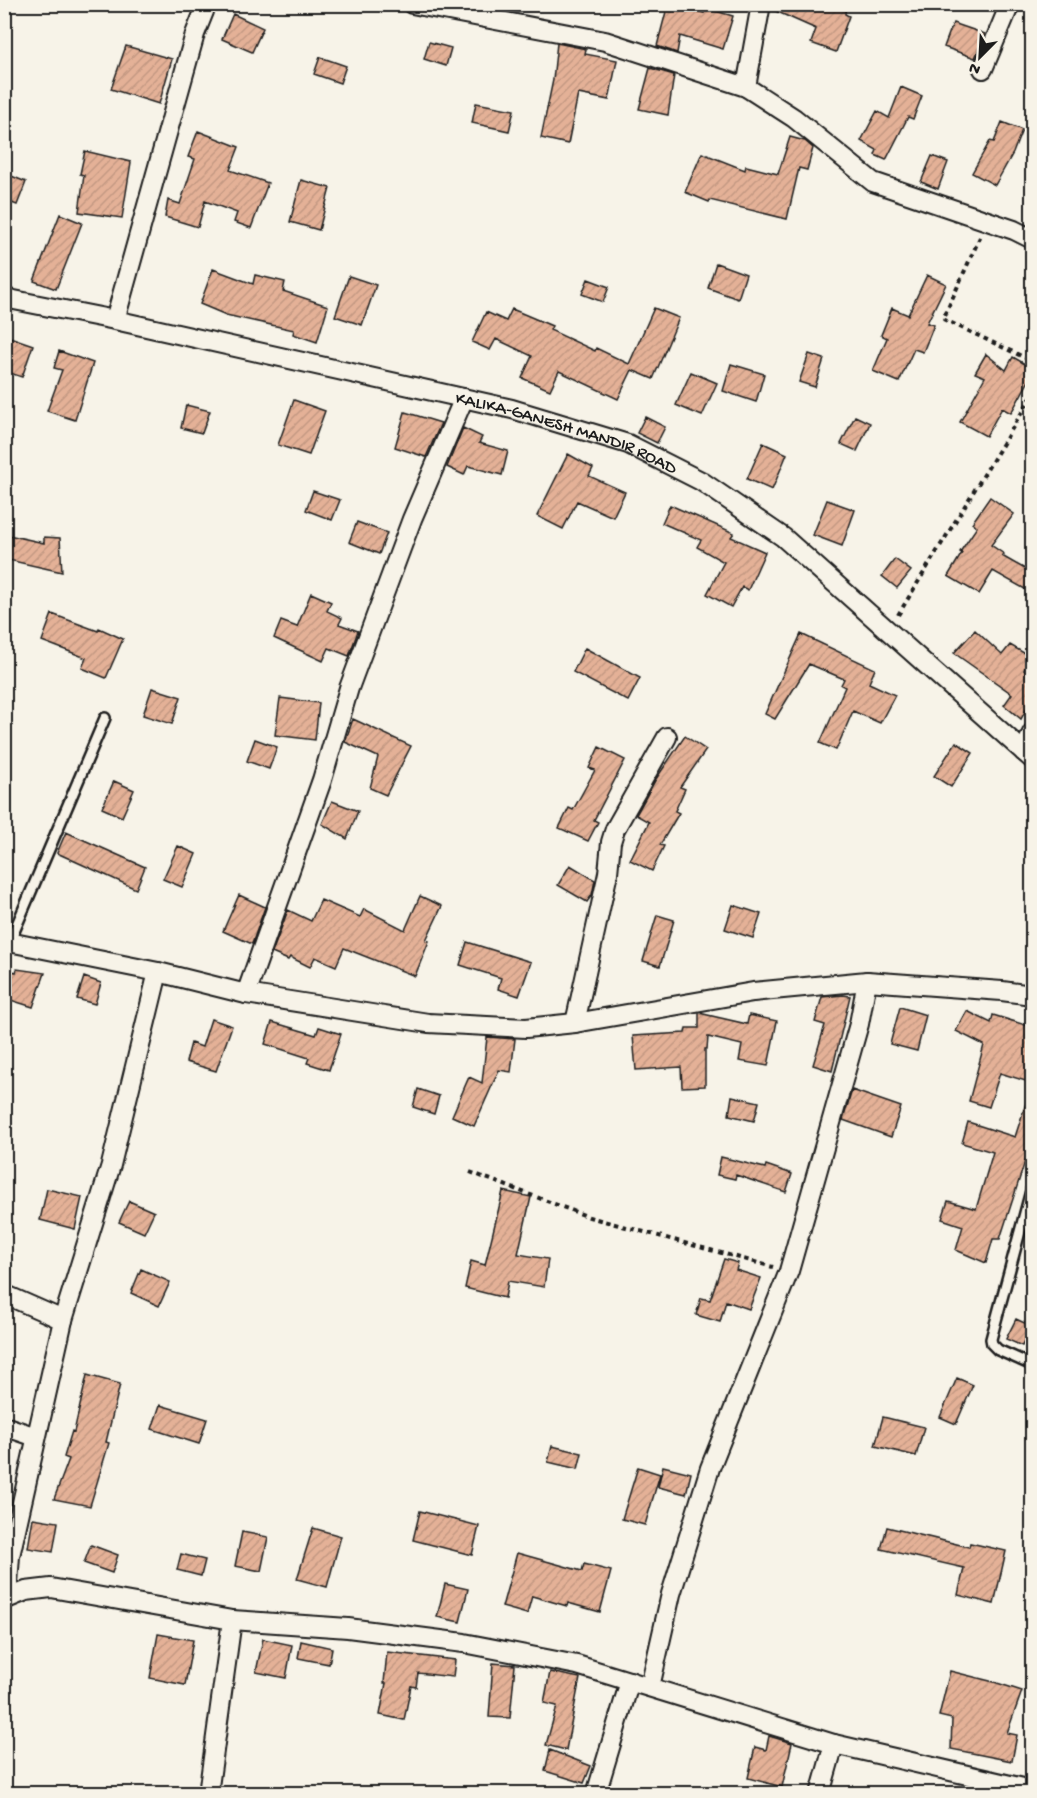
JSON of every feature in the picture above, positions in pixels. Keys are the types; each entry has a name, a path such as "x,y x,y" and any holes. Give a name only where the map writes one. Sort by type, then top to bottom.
{"street":[{"path":"115,320 195,34 207,4"},
{"path":"412,4 605,41 746,87 794,118 873,182 1032,239"},
{"path":"746,87 761,4"},
{"path":"983,69 1010,4"},
{"name":"KALIKA-GANESH MANDIR ROAD","path":"4,298 115,320 512,409 628,444 701,481 783,537 1028,756"},
{"path":"246,994 322,780 353,676 412,519 464,398"},
{"path":"1028,756 1032,733"},
{"path":"575,1023 608,873 611,842 615,829 667,737"},
{"path":"7,941 158,972 246,994 428,1023 526,1028 575,1023 753,992 867,981 1032,995"},
{"path":"158,972 111,1165 63,1320 10,1556 5,1600 26,1591 51,1588 232,1620 348,1628 464,1643 577,1665 834,1744 1032,1790"},
{"path":"650,1687 671,1594 710,1468 789,1272 859,1024 867,981"},
{"path":"4,1294 63,1320"},
{"path":"4,1425 36,1437"},
{"path":"208,1794 232,1620"},
{"path":"596,1794 630,1681"},
{"path":"820,1794 834,1744"}],"lane":[{"path":"7,941 105,718"},
{"path":"1032,1186 992,1338 992,1344 998,1350 1032,1365"}],"path":[{"path":"988,222 943,320 1032,361"},
{"path":"889,632 1032,396"},
{"path":"470,1172 589,1218 789,1272"}],"building":[{"path":"668,4 704,13 705,8 733,16 723,49 680,36 677,53 657,46"},
{"path":"772,4 846,4 845,14 849,16 836,52 811,43 816,29 771,9"},
{"path":"233,14 263,28 252,52 222,39"},
{"path":"953,23 985,34 975,58 944,47"},
{"path":"429,42 451,48 446,66 424,59"},
{"path":"557,43 586,49 585,54 617,60 609,100 578,94 568,144 541,138 553,80"},
{"path":"126,46 172,59 159,104 111,89"},
{"path":"320,57 346,66 340,83 314,74"},
{"path":"650,68 674,75 668,115 639,109"},
{"path":"901,87 922,96 913,119 908,117 886,160 875,155 877,150 861,141 877,111 889,118"},
{"path":"476,103 514,110 509,131 472,123"},
{"path":"1002,122 1022,130 1013,153 995,185 972,173 990,141 994,142"},
{"path":"198,131 239,147 230,170 268,183 251,228 234,222 237,213 205,201 198,227 165,217 168,200 180,204 195,159 188,157"},
{"path":"790,137 805,141 813,148 807,170 799,168 787,219 710,200 709,202 685,192 702,153 745,170 746,166 778,174"},
{"path":"85,151 131,162 122,218 79,212 84,175 80,174"},
{"path":"932,156 948,162 938,189 921,182"},
{"path":"4,173 26,182 17,205 4,200"},
{"path":"301,180 330,188 319,230 290,222"},
{"path":"60,214 82,223 56,289 34,281"},
{"path":"716,263 746,274 738,299 708,288"},
{"path":"213,269 253,284 255,275 285,282 283,291 328,306 317,342 293,334 294,330 226,315 200,304"},
{"path":"927,275 946,284 927,323 934,325 923,352 914,349 899,382 873,371 887,338 881,335 892,308 908,315"},
{"path":"349,276 376,285 362,325 335,316"},
{"path":"588,279 609,287 603,302 582,294"},
{"path":"654,308 679,318 653,379 632,370 618,399 559,371 550,390 522,378 532,356 496,339 490,350 472,342 486,312 506,321 512,309 552,326 550,330 629,364"},
{"path":"4,335 33,345 22,377 4,371"},
{"path":"59,351 93,363 75,420 47,411 62,370 54,368"},
{"path":"809,354 824,359 815,387 799,382"},
{"path":"986,354 1006,370 1013,357 1032,368 1032,375 1011,413 1002,408 986,436 960,422 985,377 975,373"},
{"path":"731,364 764,374 756,402 723,391"},
{"path":"691,372 717,383 702,416 676,405"},
{"path":"294,400 325,411 309,455 278,445"},
{"path":"186,405 210,411 202,433 181,428"},
{"path":"405,412 441,423 426,457 395,447"},
{"path":"855,416 870,423 857,451 841,444"},
{"path":"645,417 665,427 657,443 637,433"},
{"path":"463,428 482,437 479,443 508,451 502,475 468,466 464,475 447,467"},
{"path":"763,443 787,454 772,490 747,479"},
{"path":"568,454 593,468 589,476 625,492 613,517 577,501 563,529 537,516"},
{"path":"313,491 340,500 332,520 306,510"},
{"path":"990,497 1014,514 991,545 1004,554 1002,556 1032,573 1032,593 993,571 979,594 948,576 962,553 960,552 977,527 972,523"},
{"path":"827,500 855,510 842,546 813,535"},
{"path":"670,505 734,533 731,537 765,552 748,590 742,587 731,607 707,594 724,562 697,547 701,540 662,523"},
{"path":"357,522 387,533 379,554 349,542"},
{"path":"4,534 44,543 44,537 60,538 62,572 4,559"},
{"path":"895,559 911,571 897,588 882,576"},
{"path":"311,593 331,602 327,611 342,618 339,624 358,631 349,656 329,648 323,661 274,638 281,621 297,627"},
{"path":"52,614 98,631 99,628 123,639 106,678 82,668 86,658 42,641"},
{"path":"975,630 1002,655 1010,645 1031,657 1024,670 1032,678 1032,699 1021,719 1004,705 1012,694 954,653"},
{"path":"801,634 875,669 869,683 895,695 880,723 853,711 836,750 820,743 845,687 841,685 844,679 809,664 775,719 765,714"},
{"path":"585,648 640,678 628,701 573,672"},
{"path":"152,688 181,697 172,724 143,715"},
{"path":"280,698 319,703 315,740 275,735"},
{"path":"353,719 411,746 386,795 370,788 378,757 345,742"},
{"path":"685,736 706,750 680,787 685,789 675,811 679,813 660,845 664,846 652,871 630,860 649,822 636,815 656,779"},
{"path":"255,739 277,747 269,769 247,761"},
{"path":"956,742 973,753 951,787 934,776"},
{"path":"599,747 625,760 594,820 598,822 588,841 559,828 569,808 573,810 595,770 589,768"},
{"path":"114,781 134,790 122,817 102,808"},
{"path":"332,801 358,811 347,839 322,824"},
{"path":"66,832 145,867 136,889 57,853"},
{"path":"178,846 196,854 182,887 163,879"},
{"path":"570,865 595,880 592,895 587,902 558,885"},
{"path":"239,895 265,907 252,944 223,931"},
{"path":"420,896 442,906 426,940 429,941 415,976 344,948 336,966 315,957 310,967 290,957 288,960 272,953 288,910 311,921 321,900 360,917 364,909 405,930"},
{"path":"733,905 761,914 753,938 725,929"},
{"path":"657,915 674,920 660,966 643,961"},
{"path":"467,942 531,962 519,996 498,989 501,978 460,965"},
{"path":"4,969 16,972 17,969 45,973 33,1007 4,998"},
{"path":"84,977 101,983 95,1004 77,999"},
{"path":"850,996 832,1071 813,1065 825,1025 815,1022 822,997"},
{"path":"900,1007 926,1015 917,1051 890,1044"},
{"path":"967,1011 991,1023 993,1015 1032,1027 1032,1083 1000,1073 989,1107 969,1101 984,1045 956,1031"},
{"path":"699,1013 747,1024 749,1015 777,1021 768,1066 739,1061 742,1045 708,1037 707,1049 705,1049 705,1086 682,1087 681,1067 636,1070 633,1036 685,1033 686,1028 699,1028"},
{"path":"211,1019 232,1026 216,1071 186,1062 191,1043 202,1047"},
{"path":"272,1022 316,1035 319,1027 341,1034 329,1070 307,1063 309,1058 265,1044"},
{"path":"487,1037 515,1039 511,1072 499,1070 474,1126 452,1116 469,1077 482,1083"},
{"path":"418,1089 439,1096 434,1114 413,1107"},
{"path":"852,1090 901,1107 891,1137 843,1120"},
{"path":"1029,1094 1032,1095 1032,1140 1000,1239 993,1239 986,1263 956,1250 963,1226 942,1219 948,1201 976,1209 993,1152 962,1143 968,1122 1015,1137"},
{"path":"732,1096 759,1102 754,1121 729,1115"},
{"path":"721,1157 765,1168 766,1165 792,1174 786,1192 736,1175 735,1179 717,1175"},
{"path":"47,1189 82,1197 75,1229 40,1220"},
{"path":"503,1191 531,1197 518,1254 548,1259 544,1287 508,1281 505,1298 465,1288 471,1261 485,1265"},
{"path":"129,1201 154,1212 144,1233 119,1222"},
{"path":"724,1259 738,1263 736,1270 761,1278 749,1309 726,1301 720,1322 696,1315 701,1298 710,1300"},
{"path":"141,1269 170,1282 159,1306 131,1293"},
{"path":"1016,1319 1031,1326 1022,1346 1006,1339"},
{"path":"87,1375 120,1384 106,1442 109,1443 90,1506 54,1499 69,1459 64,1457 72,1431 74,1432"},
{"path":"957,1378 973,1385 956,1424 940,1417"},
{"path":"160,1405 207,1419 199,1444 152,1429"},
{"path":"883,1417 924,1427 916,1456 875,1446"},
{"path":"552,1446 582,1453 578,1469 548,1462"},
{"path":"663,1466 691,1473 686,1494 658,1487"},
{"path":"638,1467 660,1474 645,1525 622,1519"},
{"path":"420,1511 479,1526 472,1555 413,1540"},
{"path":"33,1518 58,1522 53,1552 28,1548"},
{"path":"887,1527 969,1547 970,1543 1006,1551 994,1604 958,1595 964,1568 881,1549"},
{"path":"313,1528 341,1536 327,1587 297,1579"},
{"path":"242,1532 268,1537 261,1571 235,1566"},
{"path":"91,1545 118,1555 112,1573 84,1563"},
{"path":"517,1553 582,1571 584,1564 611,1571 600,1612 532,1596 527,1614 502,1607"},
{"path":"181,1554 205,1560 201,1576 177,1570"},
{"path":"445,1584 468,1589 460,1622 437,1617"},
{"path":"158,1634 193,1640 185,1685 150,1678"},
{"path":"263,1639 292,1645 286,1678 256,1672"},
{"path":"301,1641 332,1648 329,1664 298,1658"},
{"path":"387,1652 455,1660 453,1677 418,1673 416,1687 411,1686 404,1720 380,1715 386,1683 384,1683"},
{"path":"493,1663 515,1665 510,1718 489,1717"},
{"path":"950,1671 1022,1691 1007,1733 1017,1735 1012,1761 951,1749 952,1719 939,1716"},
{"path":"550,1672 580,1678 566,1750 546,1745 557,1706 544,1703"},
{"path":"769,1736 792,1743 782,1787 748,1778 755,1747 766,1750"},
{"path":"550,1750 591,1766 584,1783 545,1771"}]}
